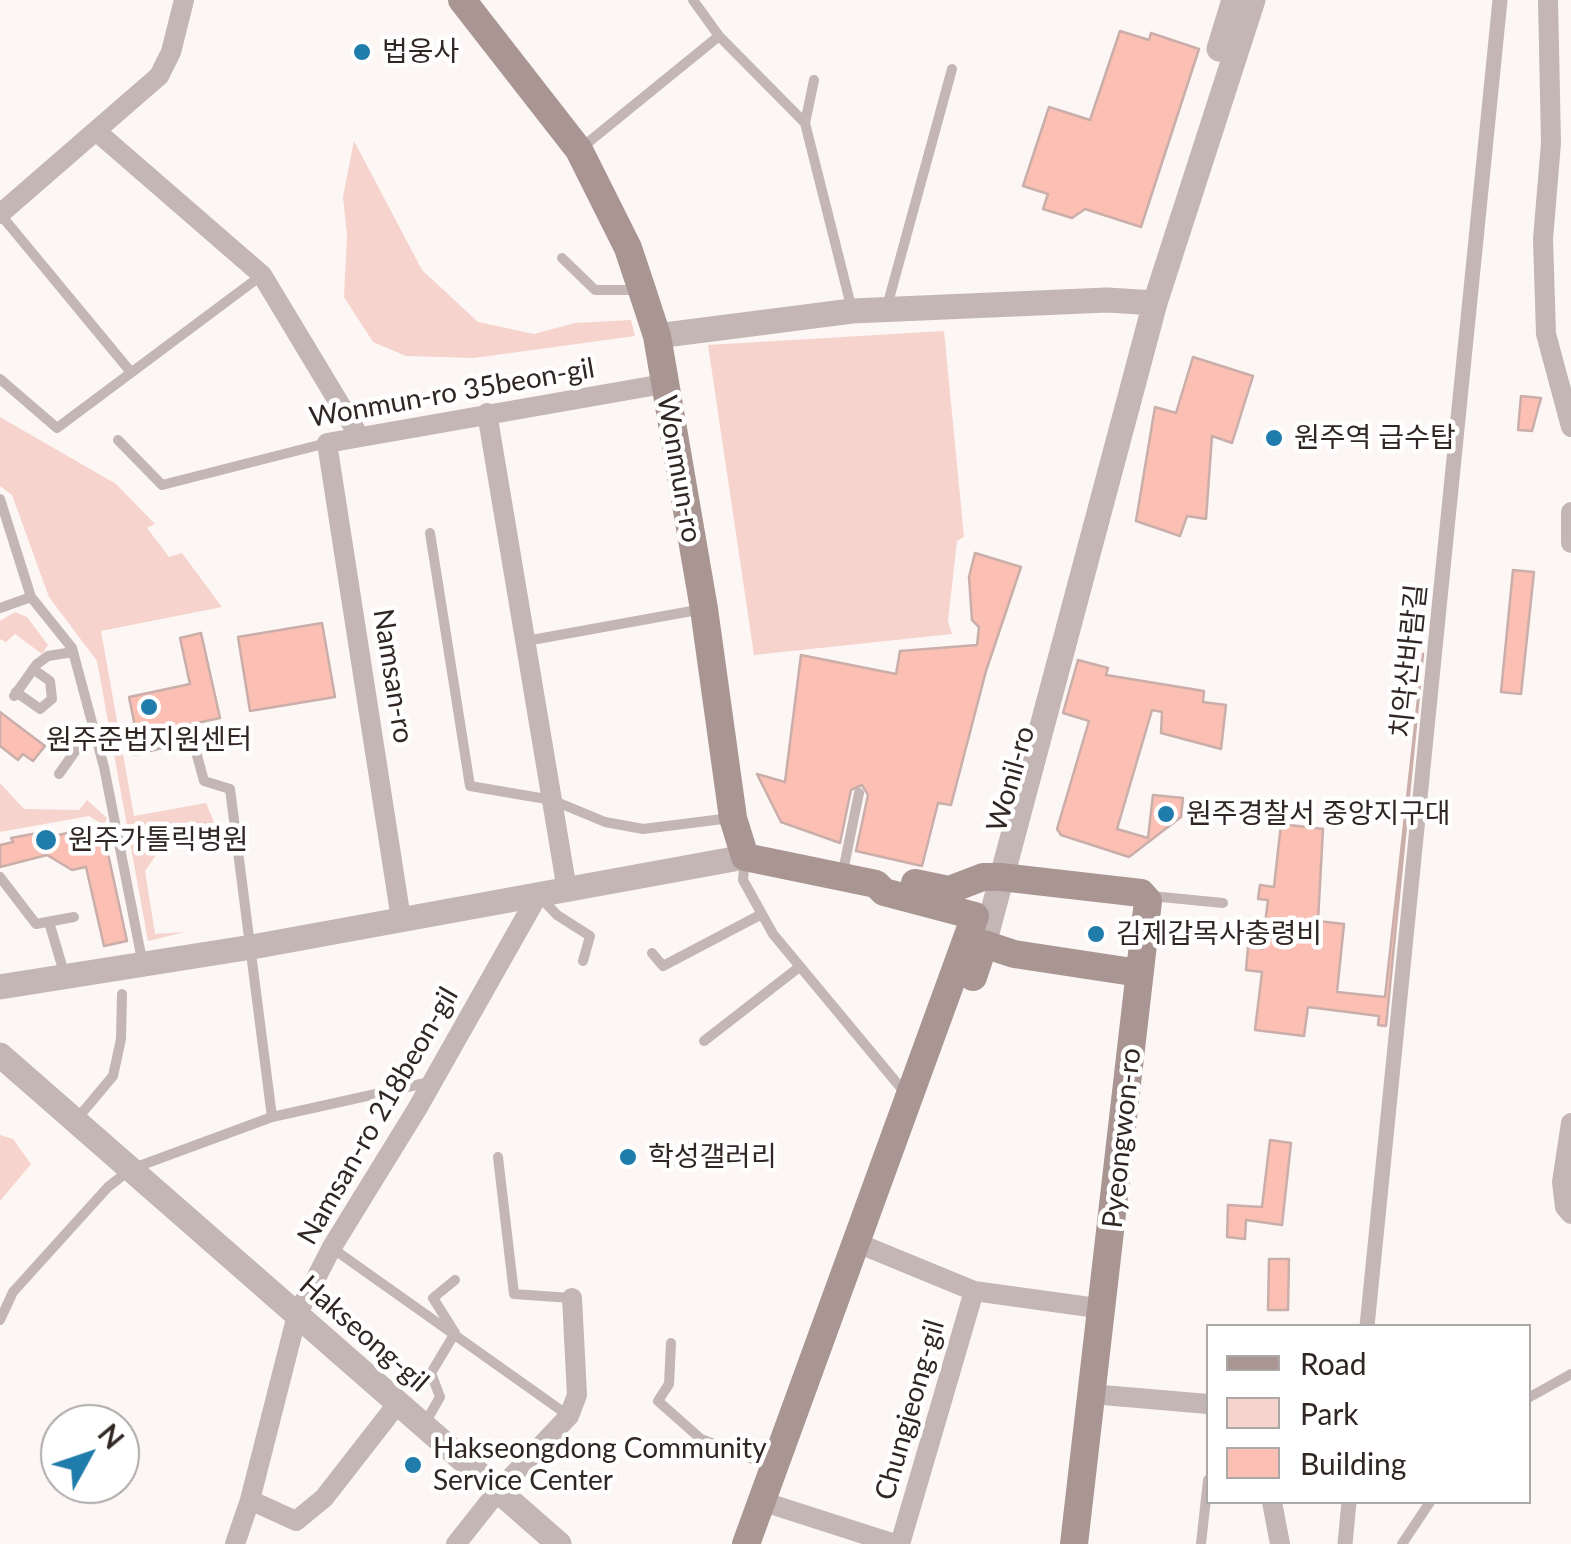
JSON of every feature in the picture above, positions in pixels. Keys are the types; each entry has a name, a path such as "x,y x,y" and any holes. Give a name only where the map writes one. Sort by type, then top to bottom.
{"main road":[{"name":"Wonmun-ro","path":"462,0 579,150 628,248 642,290 657,336 704,609 732,818 745,857"},
{"path":"745,857 876,884 884,892 975,916"},
{"path":"876,884 888,877 948,890 992,877 1145,896"},
{"name":"Pyeongwon-ro","path":"1074,1544 1104,1309 1145,896"},
{"name":"Wonil-ro","path":"746,1544 975,916"},
{"path":"952,981 972,979 984,944 1014,954 1139,973"}],"street":[{"path":"0,214 159,76 171,52 184,0"},
{"name":"Wonil-ro","path":"992,877 1234,0"},
{"name":"Wonil-ro","path":"975,916 1013,826 1148,301 1253,0"},
{"name":"치악산바람길","path":"1367,1324 1500,0"},
{"path":"1548,0 1551,143 1543,240 1546,334 1570,421"},
{"path":"96,131 262,275 358,436"},
{"path":"657,336 852,311 1148,301"},
{"name":"Wonmun-ro 35beon-gil","path":"327,443 663,384"},
{"path":"487,413 568,890"},
{"name":"Namsan-ro","path":"327,443 402,919"},
{"path":"1571,512 1571,543"},
{"path":"0,987 252,947 745,857"},
{"path":"984,944 992,877"},
{"name":"Namsan-ro 218beon-gil","path":"234,1544 250,1500 297,1315 332,1247 538,896"},
{"path":"975,916 984,944"},
{"name":"Hakseong-gil","path":"0,1055 559,1544"},
{"path":"1571,1123 1562,1182 1564,1207 1571,1214"},
{"path":"855,1242 974,1291 1104,1309"},
{"name":"Chungjeong-gil","path":"897,1544 974,1291"},
{"path":"456,1544 498,1491 569,1416 577,1395 572,1298"},
{"path":"1091,1394 1206,1404"},
{"path":"250,1500 296,1521 324,1498 398,1403"},
{"path":"761,1501 897,1544"},
{"path":"1272,1504 1280,1544"},
{"path":"1345,1544 1350,1504"}],"lane":[{"path":"692,0 720,36 805,123"},
{"path":"579,150 720,36"},
{"path":"886,311 952,69"},
{"path":"814,80 805,123 852,311"},
{"path":"0,214 130,371"},
{"path":"562,258 594,290 642,290"},
{"path":"0,378 57,428 262,275"},
{"name":"Wonmun-ro 35beon-gil","path":"118,440 162,485 250,459 327,443"},
{"path":"0,499 32,597 73,652 93,726 144,965"},
{"path":"430,533 470,786 552,800 606,822 643,829 732,818"},
{"path":"0,608 32,597"},
{"path":"526,641 704,609"},
{"path":"33,669 50,681 52,699 40,709 14,695 33,669 48,656 73,652"},
{"path":"59,774 93,726"},
{"path":"135,750 176,741 195,748 204,782 230,790 272,1118"},
{"path":"842,876 859,794"},
{"path":"745,857 743,880 760,915 798,968 908,1096"},
{"path":"0,877 36,924 74,917"},
{"path":"538,896 557,916 590,936 583,961"},
{"path":"1145,896 1223,903"},
{"path":"652,953 663,966 760,915"},
{"path":"50,922 65,977"},
{"path":"704,1041 798,968"},
{"path":"76,1121 114,1076 122,1039 122,994"},
{"path":"0,1320 14,1292 108,1186 130,1169 272,1118 430,1082"},
{"path":"498,1157 514,1294 572,1298"},
{"path":"332,1247 569,1416"},
{"path":"454,1280 433,1298 455,1333"},
{"path":"424,1426 440,1396 431,1373 455,1333"},
{"path":"671,1343 669,1384 658,1401 701,1439 774,1467"},
{"path":"1531,1396 1571,1374"},
{"path":"1202,1544 1206,1501"},
{"path":"1402,1544 1429,1504"}],"green space":[{"path":"354,141 422,270 478,322 534,334 575,323 631,320 635,336 474,358 406,356 373,342 344,297 347,235 343,197"},
{"path":"944,331 964,537 957,541 948,621 952,634 754,655 708,345"},
{"path":"0,417 116,484 155,524 147,528 169,557 182,553 222,607 101,631 134,816 206,803 219,834 161,848 145,871 155,934 185,932 148,941 97,661 49,597 12,495 0,486"},
{"path":"15,612 27,617 48,645 42,654 15,634 6,642 0,639 0,621"},
{"path":"0,783 24,809 79,810 87,800 107,818 104,825 89,816 0,832"},
{"path":"0,1135 13,1139 31,1164 0,1201"}],"building":[{"path":"1120,31 1149,40 1151,33 1199,49 1141,227 1085,209 1072,218 1043,209 1048,194 1023,186 1049,107 1090,120"},
{"path":"1193,357 1253,376 1232,443 1212,436 1206,519 1187,516 1180,536 1136,521 1155,407 1176,413"},
{"path":"1521,396 1541,398 1532,431 1518,430"},
{"path":"975,553 1021,567 986,671 951,805 938,803 922,866 856,851 868,795 862,785 851,790 840,843 781,822 757,774 785,782 801,655 896,674 900,651 977,645 979,627 972,620 969,577"},
{"path":"1513,570 1534,572 1521,694 1501,692"},
{"path":"322,623 335,697 250,711 238,637"},
{"path":"201,633 220,718 137,736 129,697 190,684 180,638"},
{"path":"1423,654 1386,1026 1378,1025 1379,1016 1308,1007 1304,1036 1255,1030 1262,972 1246,970 1248,947 1262,949 1268,900 1258,899 1260,885 1274,887 1281,824 1323,829 1318,921 1344,924 1337,992 1385,997"},
{"path":"1078,660 1108,668 1106,675 1204,691 1203,702 1226,705 1221,749 1161,733 1162,712 1152,710 1117,829 1148,838 1153,795 1183,798 1181,817 1129,857 1061,835 1057,829 1089,721 1063,713"},
{"path":"0,712 45,746 33,761 23,754 18,760 0,746"},
{"path":"102,826 127,941 104,946 86,867 72,870 47,855 0,867 0,845 13,842 11,838 54,830 58,835"},
{"path":"1270,1140 1291,1143 1282,1225 1246,1220 1245,1239 1227,1237 1228,1205 1262,1207"},
{"path":"1269,1259 1289,1259 1288,1310 1268,1310"}],"place":[{"name":"법웅사","path":"362,52"},
{"name":"원주역 급수탑","path":"1274,438"},
{"name":"원주준법지원센터","path":"149,707"},
{"name":"원주경찰서 중앙지구대","path":"1166,814"},
{"name":"원주가톨릭병원","path":"46,840"},
{"name":"김제갑목사충령비","path":"1096,934"},
{"name":"학성갤러리","path":"628,1157"},
{"name":"Hakseongdong Community Service Center","path":"413,1465"}]}
